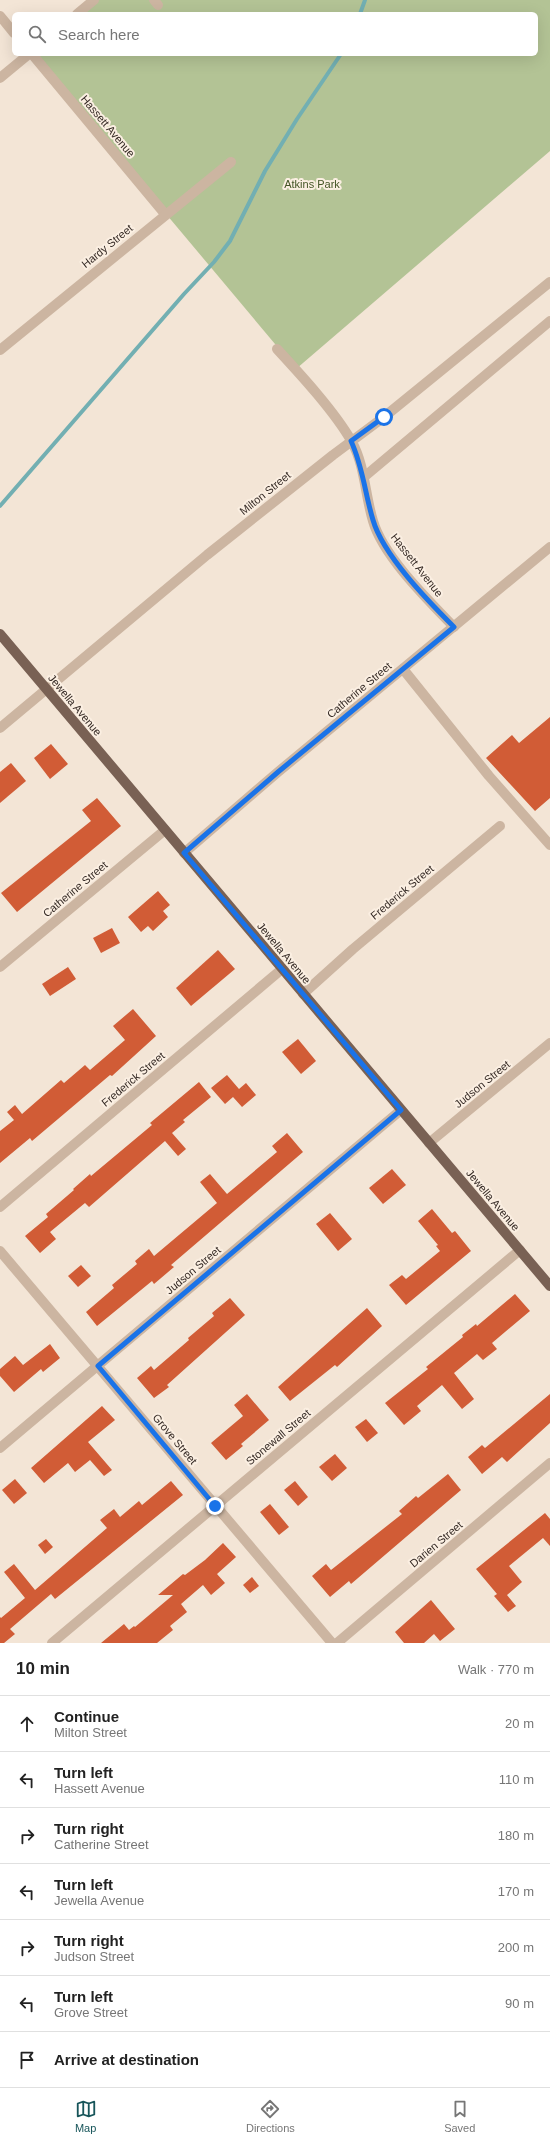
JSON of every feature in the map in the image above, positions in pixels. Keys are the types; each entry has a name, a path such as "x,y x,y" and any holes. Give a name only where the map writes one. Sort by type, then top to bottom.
{"main road":[{"name":"Jewella Avenue","path":"0,634 550,1286"}],"street":[{"path":"79,12 94,0"},
{"path":"0,16 12,31"},
{"path":"0,78 28,56"},
{"name":"Hassett Avenue","path":"32,56 165,214"},
{"name":"Hardy Street","path":"0,350 165,214 231,162"},
{"name":"Milton Street","path":"0,728 207,555 351,441 384,417 550,282"},
{"path":"364,477 550,321"},
{"name":"Hassett Avenue","path":"278,349 296,369 351,441 364,477 373,522 382,541 429,601 454,627"},
{"name":"Catherine Street","path":"184,853 550,547"},
{"path":"403,669 489,776 550,845"},
{"name":"Frederick Street","path":"303,994 353,949 500,826"},
{"name":"Catherine Street","path":"0,967 165,830"},
{"name":"Frederick Street","path":"0,1207 282,969"},
{"name":"Judson Street","path":"429,1142 550,1043"},
{"name":"Judson Street","path":"0,1448 401,1110"},
{"name":"Stonewall Street","path":"52,1643 520,1250"},
{"name":"Grove Street","path":"0,1251 332,1643"},
{"name":"Darien Street","path":"336,1643 550,1464"}],"green space":[{"name":"Atkins Park","path":"94,0 550,0 550,151 296,369 34,56 538,56 538,12 79,12"}],"building":[{"path":"550,717 550,798 535,811 486,758 512,735 519,743"},
{"path":"51,744 68,764 50,779 34,758"},
{"path":"11,763 26,781 0,803 0,772"},
{"path":"97,798 121,826 17,912 1,893 91,821 82,810"},
{"path":"158,891 170,905 163,911 168,917 153,931 148,926 141,932 128,917"},
{"path":"112,928 120,943 101,953 93,938"},
{"path":"218,950 235,969 191,1006 176,988"},
{"path":"68,967 76,979 50,996 42,984"},
{"path":"133,1009 156,1036 112,1076 110,1075 32,1141 30,1138 0,1163 0,1131 14,1120 7,1112 15,1105 22,1114 61,1080 64,1083 85,1065 90,1070 125,1040 113,1026"},
{"path":"298,1039 316,1061 301,1074 282,1052"},
{"path":"227,1075 239,1089 246,1083 256,1095 242,1107 233,1097 225,1104 211,1088"},
{"path":"199,1082 211,1097 183,1120 185,1122 172,1133 186,1149 178,1156 165,1141 89,1207 85,1203 50,1232 56,1239 40,1253 25,1236 48,1217 46,1214 74,1190 73,1189 90,1174 91,1176 152,1125 150,1123"},
{"path":"287,1133 303,1152 171,1265 174,1267 154,1284 152,1281 97,1326 86,1312 114,1288 112,1285 137,1264 135,1261 149,1249 154,1256 217,1203 200,1182 210,1174 227,1194 277,1152 272,1146"},
{"path":"392,1169 406,1185 383,1204 369,1188"},
{"path":"432,1209 452,1233 455,1231 471,1251 406,1305 389,1285 402,1275 406,1279 440,1251 436,1246 438,1245 418,1221"},
{"path":"330,1213 352,1239 338,1251 316,1224"},
{"path":"81,1265 91,1276 78,1287 68,1276"},
{"path":"515,1294 530,1311 492,1343 497,1349 483,1360 477,1354 454,1373 474,1399 462,1409 442,1385 417,1406 421,1411 404,1425 385,1403 428,1369 426,1367 463,1337 462,1335 476,1324 477,1326"},
{"path":"230,1298 245,1315 167,1385 169,1387 154,1398 137,1378 151,1366 154,1370 189,1340 188,1338 214,1316 212,1313"},
{"path":"367,1308 382,1326 337,1367 335,1365 290,1401 278,1387"},
{"path":"50,1344 60,1358 43,1372 41,1369 14,1392 0,1376 0,1369 15,1356 23,1365"},
{"path":"247,1394 269,1420 241,1444 243,1446 226,1460 211,1443 243,1416 234,1405"},
{"path":"550,1394 550,1423 507,1462 502,1457 482,1474 468,1457 482,1445 485,1448"},
{"path":"102,1406 115,1420 88,1442 112,1470 104,1476 90,1460 75,1472 68,1463 44,1483 31,1468"},
{"path":"366,1419 378,1433 367,1442 355,1427"},
{"path":"335,1454 347,1468 332,1481 319,1467"},
{"path":"448,1474 461,1490 351,1584 349,1581 330,1597 312,1576 326,1564 331,1570 402,1514 399,1511 416,1496 418,1498"},
{"path":"15,1479 27,1493 14,1504 2,1490"},
{"path":"171,1481 183,1495 55,1599 51,1594 10,1629 15,1634 4,1643 0,1643 0,1617 1,1618 25,1598 4,1572 14,1564 35,1590 107,1528 100,1520 114,1509 120,1517 139,1501 142,1505"},
{"path":"295,1481 308,1497 298,1506 284,1490"},
{"path":"270,1504 289,1527 279,1535 260,1512"},
{"path":"545,1513 550,1519 550,1546 543,1538 509,1566 522,1582 507,1595 516,1606 508,1612 494,1596 497,1594 476,1569"},
{"path":"46,1539 53,1547 45,1554 38,1545"},
{"path":"223,1543 236,1557 217,1574 225,1583 211,1595 203,1585 181,1604 187,1612 170,1626 173,1630 157,1643 101,1643 124,1624 129,1630 134,1626 135,1627 173,1595 158,1595 183,1574 185,1575 205,1560"},
{"path":"252,1577 259,1586 250,1593 243,1585"},
{"path":"431,1600 455,1629 440,1641 434,1634 424,1643 404,1643 395,1632"}],"waterway":[{"path":"361,12 365,0"},
{"path":"0,506 184,294 214,262 230,241 265,171 297,119 340,56"}],"route":[{"path":"215,1506 98,1366 401,1110 184,853 278,772 454,627 429,601 391,555 373,522 364,477 356,450 351,441 384,417"}]}
